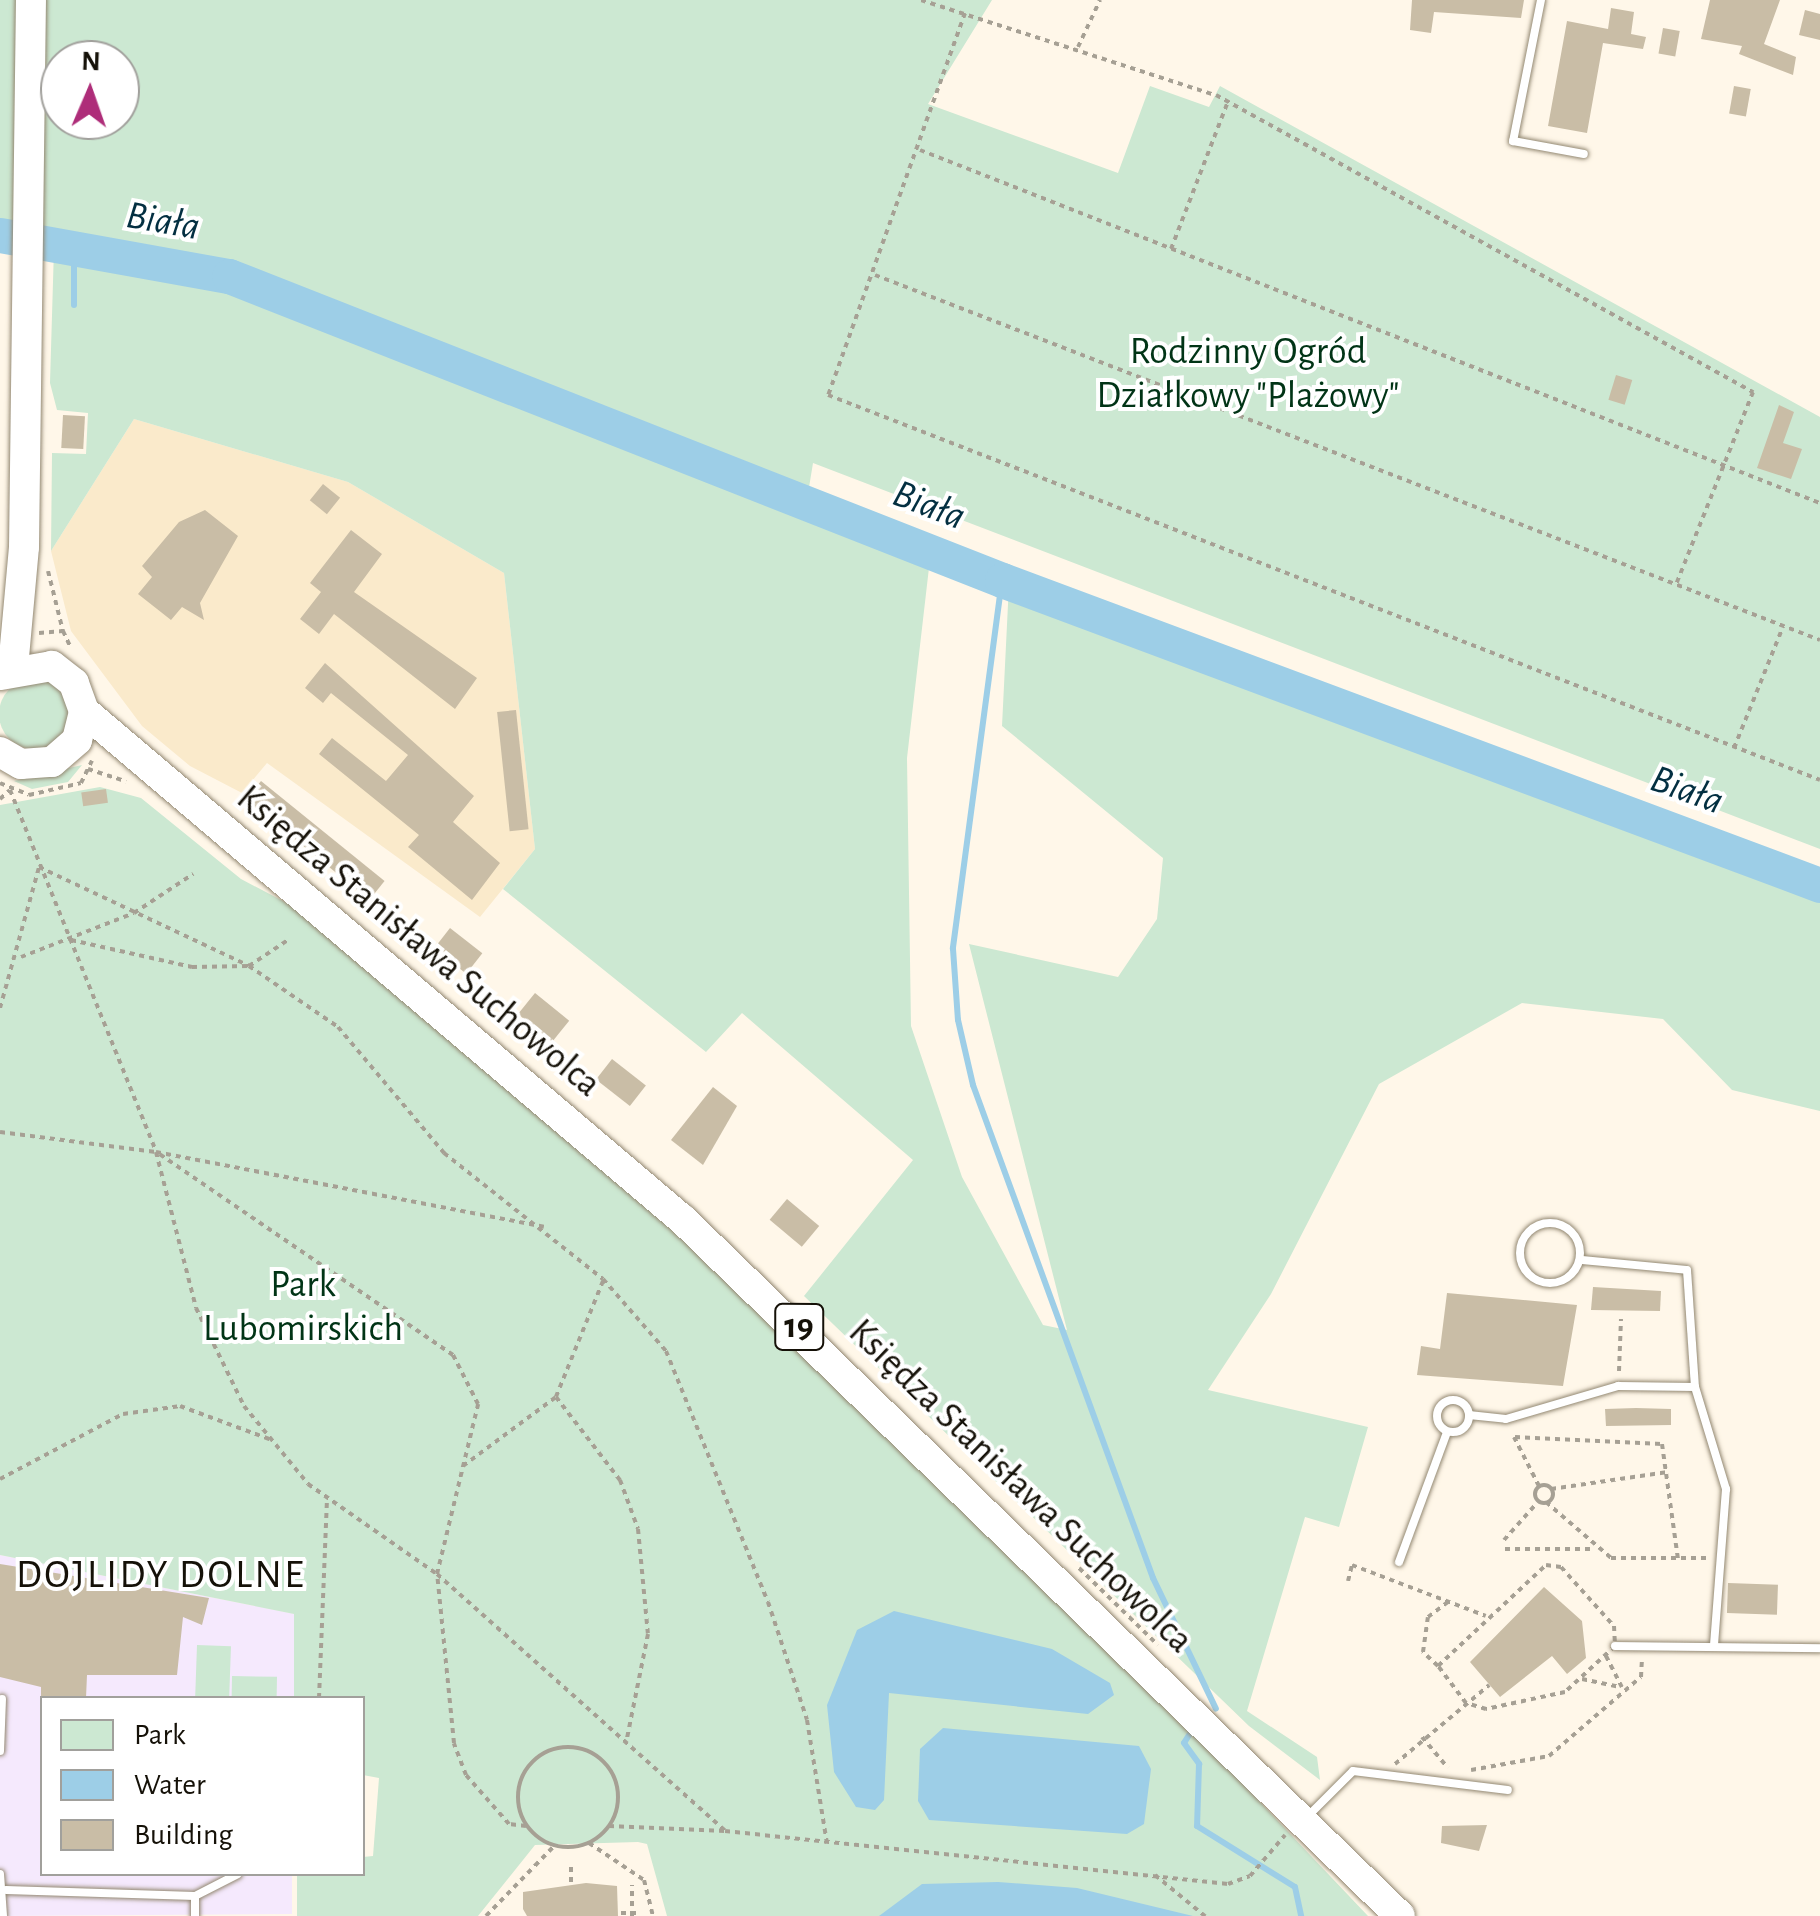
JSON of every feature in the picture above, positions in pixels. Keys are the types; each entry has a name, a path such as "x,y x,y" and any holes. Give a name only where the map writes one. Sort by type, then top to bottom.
{"highway":[{"name":"19","path":"6,672 24,548 31,0"},
{"name":"19","path":"24,548 52,666 74,684 84,710"},
{"path":"6,672 52,666"},
{"path":"0,752 31,765 70,749 84,710"},
{"name":"Księdza Stanisława Suchowolca","path":"84,710 683,1220 1400,1916"},
{"name":"Księdza Stanisława Suchowolca","path":"70,749 160,778"}],"lane":[{"path":"1541,0 1513,140 1584,154"},
{"path":"1562,1226 1582,1260 1569,1279 1536,1278 1518,1248 1533,1228 1562,1226"},
{"path":"1582,1260 1687,1270 1695,1387 1723,1460 1714,1558 1714,1646"},
{"path":"1448,1432 1436,1419 1443,1403 1460,1401 1470,1415 1506,1419 1618,1386 1695,1387"},
{"path":"1448,1432 1460,1431 1470,1415"},
{"path":"1398,1562 1448,1432"},
{"path":"1615,1646 1820,1648"},
{"path":"0,1751 2,1700"},
{"path":"1304,1822 1353,1771 1508,1790"},
{"path":"0,1874 6,1890 3,1916"},
{"path":"6,1890 195,1896 234,1876"},
{"path":"195,1896 195,1916"}],"path":[{"path":"921,0 1078,47 1228,100 1752,392 1719,466 1676,585"},
{"path":"1078,47 1100,0"},
{"path":"965,13 920,150 828,395 1820,780"},
{"path":"1171,249 1228,100"},
{"path":"920,150 1820,503"},
{"path":"875,275 1820,640"},
{"path":"1734,748 1783,626"},
{"path":"0,784 10,790 156,1152 196,1308 244,1406 327,1500 437,1574 724,1830"},
{"path":"0,798 10,790"},
{"path":"39,867 250,966 338,1027 444,1153 545,1227 603,1279 666,1351 768,1602 807,1720 827,1843"},
{"path":"0,1008 21,957 39,867"},
{"path":"21,957 134,913 193,874"},
{"path":"71,940 192,966 250,966 288,940"},
{"path":"0,1132 156,1152 545,1227"},
{"path":"156,1152 453,1355 478,1404 437,1574 454,1743 466,1775 508,1824 526,1826 554,1846 589,1844 644,1880 653,1916"},
{"path":"463,1466 556,1398 603,1279"},
{"path":"1618,1386 1622,1319"},
{"path":"556,1398 620,1480 638,1529 648,1634 626,1743"},
{"path":"0,1478 123,1414 180,1406 276,1442"},
{"path":"1506,1419 1539,1486 1542,1501 1599,1548 1617,1560 1714,1558"},
{"path":"1515,1438 1658,1443 1668,1472 1678,1559"},
{"path":"1539,1486 1551,1489 1668,1472"},
{"path":"1504,1540 1551,1489"},
{"path":"320,1696 327,1500"},
{"path":"1505,1549 1599,1548"},
{"path":"1438,1666 1478,1638 1486,1616 1546,1565 1561,1567 1614,1626 1615,1646 1580,1678 1549,1695 1486,1709 1466,1703 1424,1652 1428,1617 1448,1602"},
{"path":"1348,1580 1352,1566 1486,1616"},
{"path":"1422,1737 1452,1772 1550,1756 1641,1677 1643,1646"},
{"path":"1606,1654 1623,1689"},
{"path":"1580,1678 1623,1689"},
{"path":"1384,1774 1422,1737 1489,1685"},
{"path":"526,1826 522,1776 564,1747 610,1768 618,1802 609,1826 589,1844"},
{"path":"609,1826 724,1830 1228,1884 1250,1876 1266,1857"},
{"path":"486,1916 554,1846"},
{"path":"570,1867 571,1883"},
{"path":"1154,1874 1205,1916"},
{"path":"621,1913 633,1914 632,1885"}],"shaded area":[{"path":"134,419 348,482 504,573 535,849 480,917 267,763 242,793 190,766 142,726 71,631 51,551"},
{"path":"0,1555 295,1614 294,1696 40,1696 40,1876 292,1876 292,1914 0,1916"}],"green space":[{"name":"Rodzinny Ogród Działkowy \"Plażowy\"","path":"0,0 992,0 928,104 1118,173 1150,86 1209,107 1220,86 1820,417 1820,849 813,463 805,512 930,559 907,758 911,1026 962,1177 1043,1325 1067,1330 969,944 1118,977 1157,919 1163,858 1002,726 1009,584 1820,893 1820,1111 1732,1090 1663,1019 1522,1003 1379,1084 1271,1294 1208,1390 1368,1427 1339,1527 1305,1517 1247,1711 1317,1757 1320,1780 1249,1726 804,1296 913,1160 742,1013 706,1052 503,889 535,849 504,573 348,482 134,419 51,551 52,453 86,454 88,413 57,410 50,383 54,248 0,241"},
{"path":"34,679 58,690 69,714 58,738 34,749 10,738 -1,714 10,690"},
{"path":"82,765 68,782 32,789 14,781"},
{"name":"Park Lubomirskich","path":"100,787 141,798 241,879 298,909 676,1231 1181,1719 1368,1916 667,1916 647,1844 638,1842 535,1845 478,1916 297,1916 297,1876 365,1876 365,1857 373,1856 379,1778 365,1775 365,1696 294,1696 294,1614 0,1555 0,805"},
{"path":"197,1645 231,1646 229,1696 195,1696"},
{"path":"232,1676 277,1677 277,1696 232,1696"}],"water":[{"path":"894,1611 1052,1649 1110,1683 1114,1695 1088,1714 889,1693 884,1800 875,1810 856,1807 834,1772 827,1705 857,1630"},
{"path":"943,1728 1139,1746 1151,1769 1144,1824 1127,1834 929,1820 918,1801 920,1749"},
{"path":"998,1882 1077,1888 1193,1916 879,1916 922,1884"}],"building":[{"path":"1412,0 1524,0 1521,18 1434,12 1431,33 1410,30"},
{"path":"1710,0 1780,0 1764,44 1796,57 1793,75 1739,54 1742,46 1701,39"},
{"path":"1611,8 1634,12 1631,34 1646,37 1643,49 1603,43 1587,133 1548,126 1567,21 1608,29"},
{"path":"1805,10 1820,14 1820,40 1799,35"},
{"path":"1663,28 1680,31 1675,57 1658,54"},
{"path":"1734,86 1751,89 1746,117 1729,114"},
{"path":"1616,375 1632,380 1625,405 1608,400"},
{"path":"1779,405 1794,412 1783,443 1802,449 1791,479 1757,468"},
{"path":"63,415 85,416 83,449 61,448"},
{"path":"323,484 340,498 327,514 310,500"},
{"path":"205,510 238,536 200,603 204,620 182,607 171,620 138,594 152,577 142,566 179,522"},
{"path":"351,530 382,554 354,592 477,678 455,709 334,614 319,634 300,619 321,592 310,583"},
{"path":"325,663 474,796 453,822 500,863 472,900 408,847 419,835 319,754 332,738 386,781 408,755 331,693 323,703 305,688"},
{"path":"516,710 529,829 510,831 497,712"},
{"path":"261,781 385,881 369,900 246,800"},
{"path":"106,789 108,803 83,806 81,792"},
{"path":"450,928 482,953 466,974 434,948"},
{"path":"535,993 569,1021 552,1042 518,1014"},
{"path":"612,1059 646,1085 630,1106 596,1079"},
{"path":"713,1087 737,1106 703,1165 671,1140"},
{"path":"787,1199 819,1226 802,1247 770,1220"},
{"path":"1593,1287 1661,1291 1660,1311 1591,1310"},
{"path":"1447,1293 1577,1305 1563,1386 1417,1375 1421,1346 1440,1349"},
{"path":"1605,1409 1671,1409 1671,1425 1606,1426"},
{"path":"0,1564 209,1598 202,1625 183,1617 177,1675 87,1675 86,1696 41,1696 41,1687 0,1677"},
{"path":"1728,1583 1778,1585 1777,1615 1727,1613"},
{"path":"1544,1587 1582,1621 1586,1658 1567,1674 1552,1656 1500,1697 1470,1662"},
{"path":"1487,1825 1479,1851 1441,1843 1442,1826"},
{"path":"586,1883 617,1886 618,1916 527,1916 523,1909 523,1892"}],"waterway":[{"name":"Biała","path":"0,235 229,276 1002,580 1820,885"},
{"path":"74,246 74,305"},
{"path":"1002,580 953,949 958,1020 973,1085 1153,1578 1216,1709"},
{"path":"1189,1735 1184,1743 1199,1764 1197,1826 1295,1887 1301,1916"}],"district":[{"name":"DOJLIDY DOLNE","path":"161,1575"}]}
